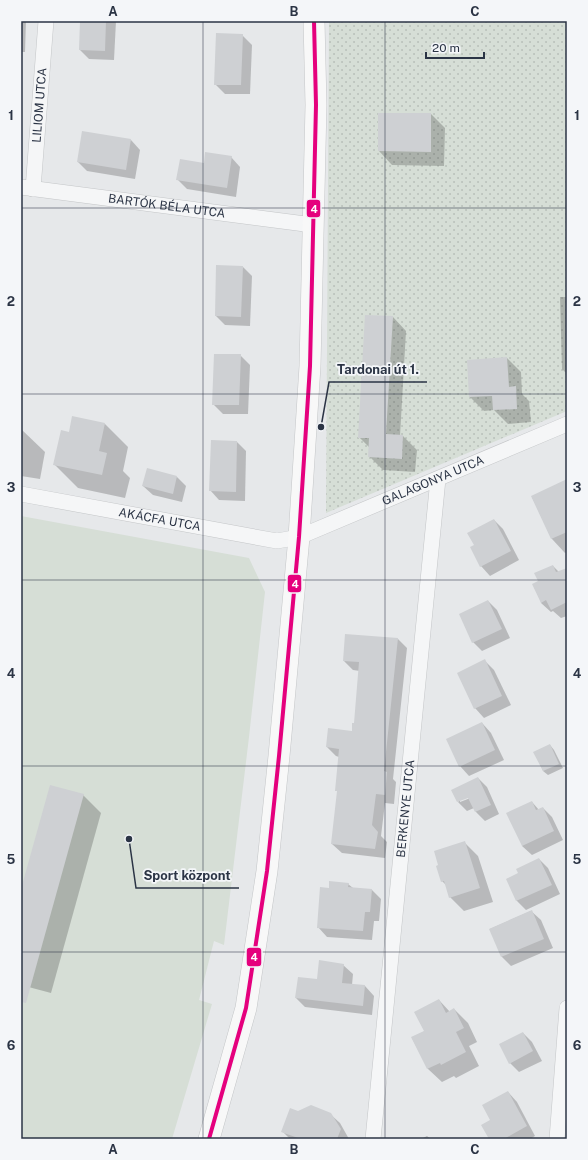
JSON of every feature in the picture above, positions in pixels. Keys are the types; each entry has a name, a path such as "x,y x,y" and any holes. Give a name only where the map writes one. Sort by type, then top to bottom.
{"street":[{"name":"LILIOM UTCA","path":"27,188 46,21"},
{"path":"209,1139 246,1008 267,871 279,756 299,537 310,366 316,106 314,21"},
{"name":"BARTÓK BÉLA UTCA","path":"27,188 314,225"},
{"name":"GALAGONYA UTCA","path":"299,537 567,424"},
{"name":"BERKENYE UTCA","path":"372,1139 438,479"},
{"name":"AKÁCFA UTCA","path":"21,494 276,541 299,537"},
{"path":"557,1139 567,1008"}],"shaded area":[{"path":"329,21 567,21 567,411 326,513"},
{"path":"21,516 249,558 265,592 224,945 214,941 199,1000 212,1004 172,1139 21,1139"}],"building":[{"path":"80,21 106,21 105,51 79,50"},
{"path":"216,33 243,34 241,85 214,85"},
{"path":"378,113 431,113 431,152 378,151"},
{"path":"82,131 131,139 126,170 77,162"},
{"path":"205,152 232,156 227,188 176,180 180,159 204,163"},
{"path":"216,265 243,266 241,317 215,316"},
{"path":"365,315 393,316 386,434 403,435 402,459 368,457 369,438 358,438"},
{"path":"214,354 241,354 239,405 212,405"},
{"path":"507,357 509,387 516,386 517,409 493,410 492,396 469,397 467,360"},
{"path":"72,416 105,423 99,451 107,453 102,475 53,465 61,430 69,432"},
{"path":"211,440 237,441 236,492 209,491"},
{"path":"147,468 177,476 173,494 142,486"},
{"path":"567,479 567,532 551,539 531,496"},
{"path":"494,519 511,551 480,567 470,547 474,545 467,533"},
{"path":"553,565 556,572 567,568 567,602 551,610 546,600 541,603 532,584 538,581 534,573"},
{"path":"488,600 502,629 472,643 459,614"},
{"path":"345,634 398,638 384,771 387,772 385,795 376,794 372,825 378,832 375,849 331,844 337,791 335,791 339,749 326,747 328,728 352,731 359,662 343,661"},
{"path":"485,659 502,696 474,709 457,673"},
{"path":"482,722 495,750 459,767 446,739"},
{"path":"550,744 559,764 543,771 533,752"},
{"path":"478,777 491,805 475,812 468,798 457,802 451,790"},
{"path":"50,785 84,794 26,1003 21,1002 21,889"},
{"path":"532,801 536,810 543,807 554,831 522,846 506,813"},
{"path":"465,841 480,888 449,898 444,881 441,882 436,866 438,865 434,851"},
{"path":"539,858 552,885 516,901 506,879 518,873 516,869"},
{"path":"329,881 349,883 348,887 372,889 370,912 365,912 363,931 317,928 320,887 329,888"},
{"path":"532,910 544,939 501,957 489,929"},
{"path":"319,960 344,964 342,983 365,985 363,1006 295,998 298,977 317,979"},
{"path":"439,999 446,1013 454,1008 464,1028 456,1032 466,1052 441,1065 440,1063 427,1069 411,1037 424,1031 414,1012"},
{"path":"523,1032 533,1051 509,1064 499,1044"},
{"path":"508,1091 527,1126 504,1139 489,1139 481,1125 490,1120 482,1105"},
{"path":"311,1105 331,1113 341,1129 337,1139 301,1139 281,1132 290,1108 298,1111"}],"transit line":[{"name":"4","path":"209,1139 246,1008 267,871 279,756 299,537 310,366 316,105 314,21"}],"place":[{"name":"Tardonai út 1.","path":"321,427"},
{"name":"Sport központ","path":"129,839"}]}
